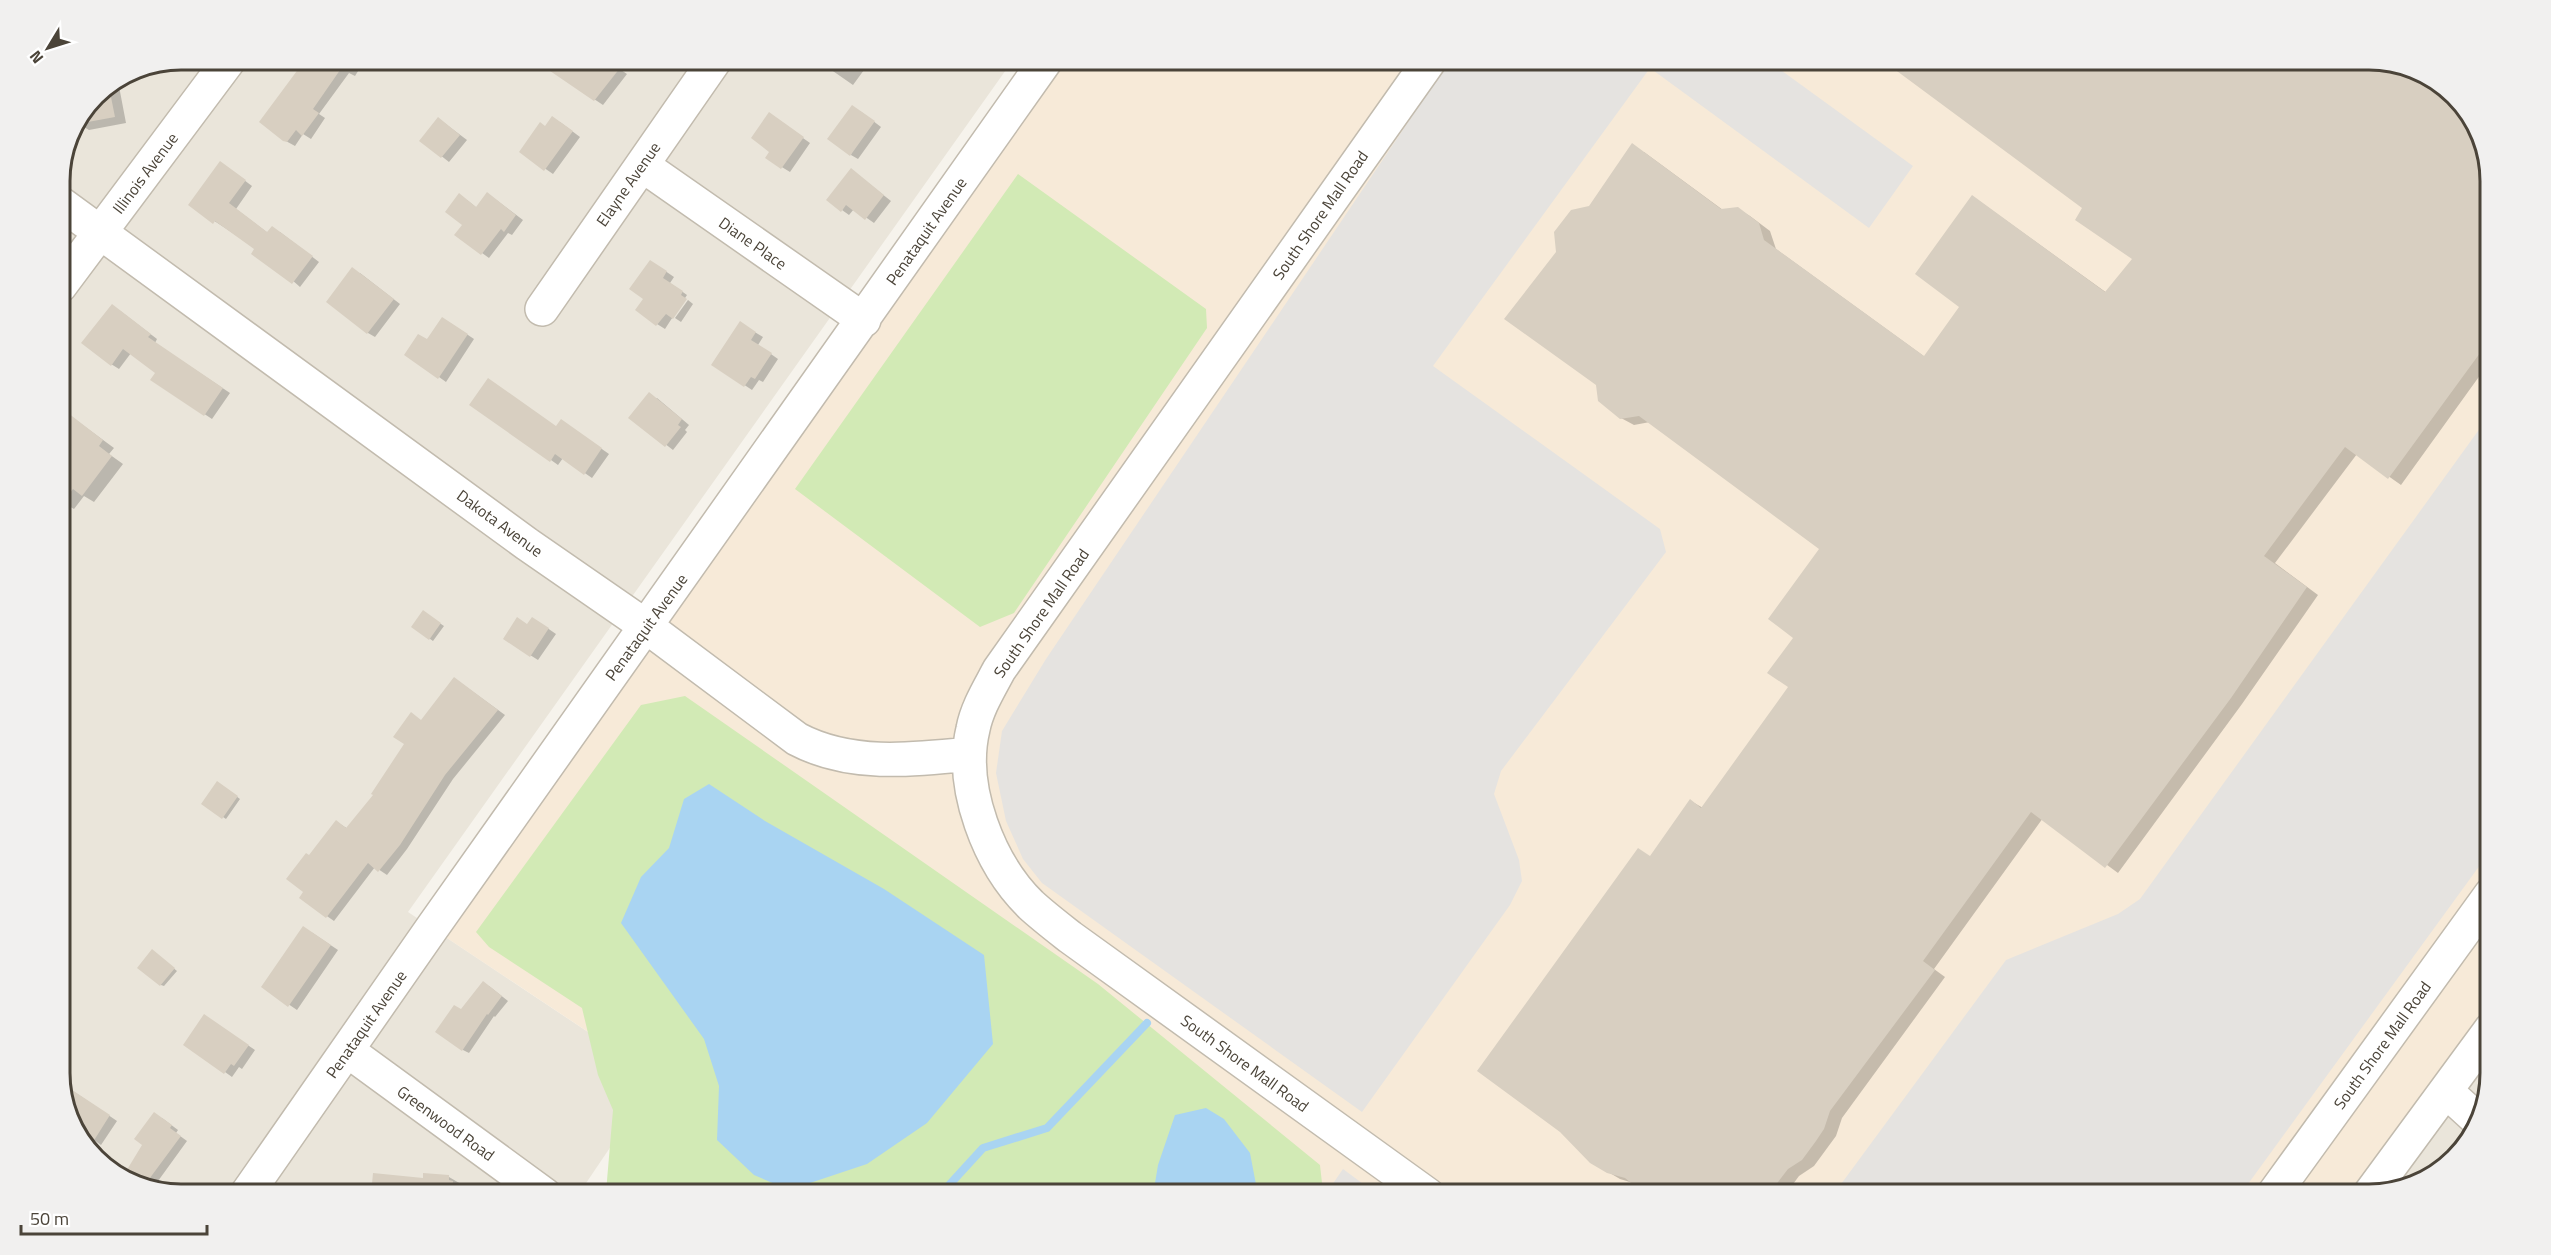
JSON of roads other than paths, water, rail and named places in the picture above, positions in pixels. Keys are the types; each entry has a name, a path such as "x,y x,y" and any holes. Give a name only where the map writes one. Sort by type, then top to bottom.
{"street":[{"name":"Illinois Avenue","path":"71,271 222,70"},
{"name":"Elayne Avenue","path":"542,309 708,70"},
{"name":"Penataquit Avenue","path":"254,1184 432,927 647,627 1039,70"},
{"name":"South Shore Mall Road","path":"1413,1184 1070,937 1030,904 1003,871 987,838 973,792 969,754 973,726 1003,665 1423,70"},
{"name":"Diane Place","path":"642,165 864,320"},
{"name":"Dakota Avenue","path":"71,211 527,544 647,627 786,732 812,747 847,756 896,760 969,754"},
{"name":"South Shore Mall Road","path":"2281,1184 2480,909"},
{"path":"2378,1184 2480,1044"},
{"name":"Greenwood Road","path":"348,1051 530,1184"},
{"path":"2446,1091 2472,1115"}],"water":[{"path":"709,784 765,821 884,889 984,955 993,1044 927,1123 867,1164 807,1184 775,1184 754,1175 717,1140 719,1086 704,1039 621,923 641,877 669,848 684,799"},
{"path":"1206,1108 1224,1119 1250,1153 1256,1184 1155,1184 1158,1165 1175,1115"}],"waterway":[{"path":"950,1184 983,1148 1047,1128 1147,1023"}]}
